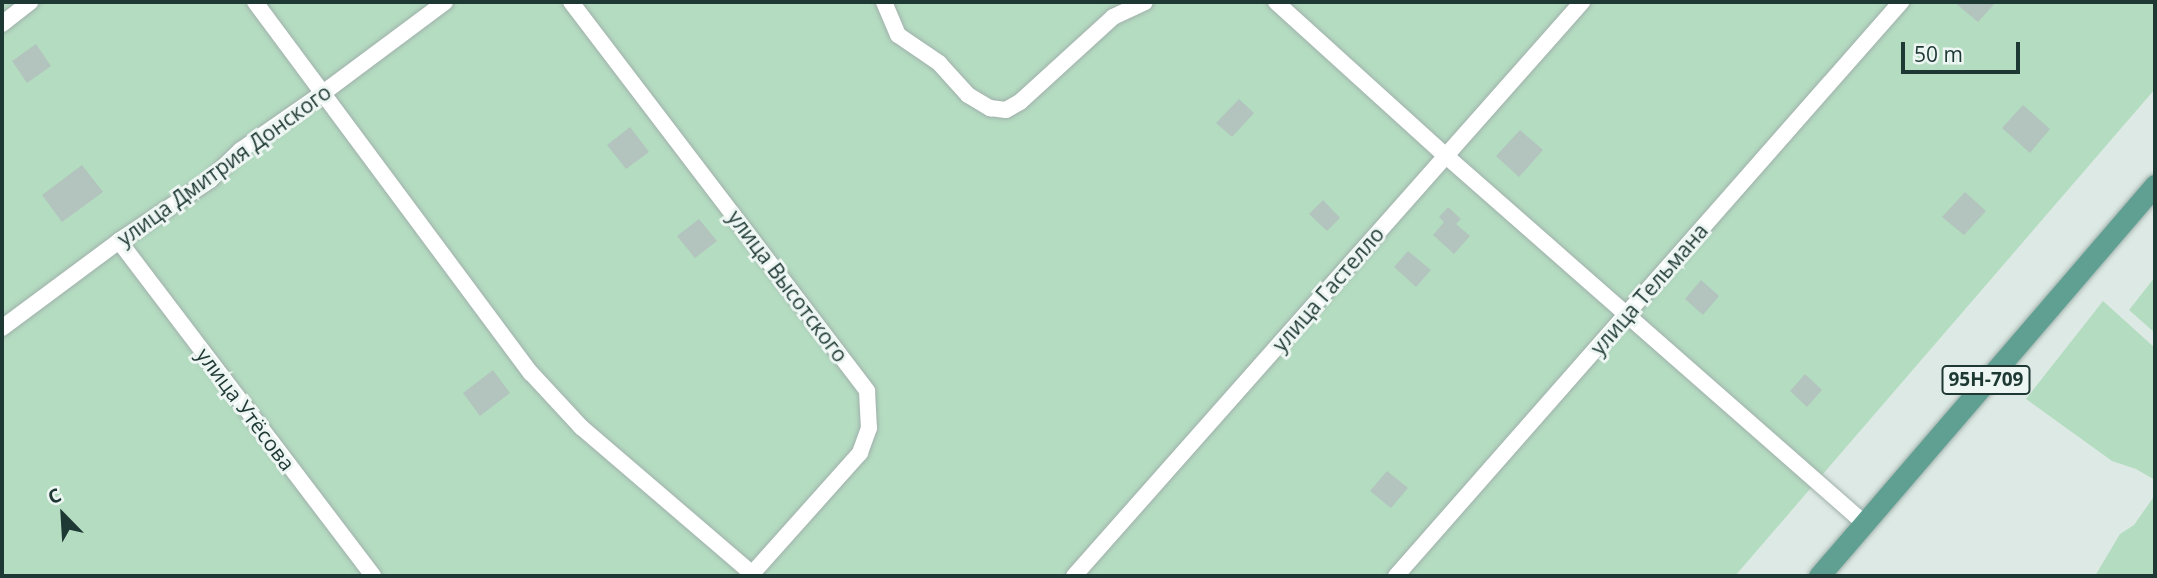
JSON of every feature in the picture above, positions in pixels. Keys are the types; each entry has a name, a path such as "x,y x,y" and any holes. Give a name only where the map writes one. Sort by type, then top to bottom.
{"main road":[{"name":"95Н-709","path":"1819,576 2155,185"}],"street":[{"path":"2,24 30,2"},
{"path":"255,2 531,373 581,428 754,575"},
{"name":"улица Дмитрия Донского","path":"2,328 119,241 210,180 241,150 445,2"},
{"name":"улица Высотского","path":"571,2 867,391 869,428 860,453 754,575"},
{"path":"884,2 898,35 939,63 968,95 990,108 1006,110 1020,102 1113,17 1145,2"},
{"name":"улица Гастелло","path":"1074,576 1582,2"},
{"name":"улица Тельмана","path":"1396,576 1901,2"},
{"path":"1283,4 1445,155 1864,523"},
{"name":"улица Утёсова","path":"119,241 373,576"}],"green space":[{"path":"2,2 2155,2 2155,89 1735,576 2,576"},
{"path":"2155,277 2155,333 2129,310"},
{"path":"2103,301 2155,348 2155,480 2136,469 2112,461 2026,399"},
{"path":"2155,495 2155,576 2095,576 2120,534 2134,525"}],"building":[{"path":"1954,2 1996,2 1978,22"},
{"path":"36,44 51,66 27,83 12,61"},
{"path":"1239,99 1254,113 1232,137 1216,123"},
{"path":"2023,105 2050,129 2030,153 2002,128"},
{"path":"630,127 649,152 626,169 607,145"},
{"path":"1520,130 1543,150 1519,177 1496,156"},
{"path":"82,165 103,192 62,222 42,195"},
{"path":"1965,192 1986,211 1964,235 1942,217"},
{"path":"1323,200 1340,218 1327,231 1309,214"},
{"path":"1448,207 1461,219 1456,224 1470,236 1454,254 1433,235 1444,222 1439,217"},
{"path":"699,219 717,241 695,258 677,236"},
{"path":"1408,251 1431,270 1416,287 1394,267"},
{"path":"1701,280 1719,296 1703,315 1685,299"},
{"path":"493,370 510,393 480,416 463,393"},
{"path":"1805,374 1822,390 1807,407 1790,391"},
{"path":"1387,471 1408,488 1391,508 1370,491"}]}
